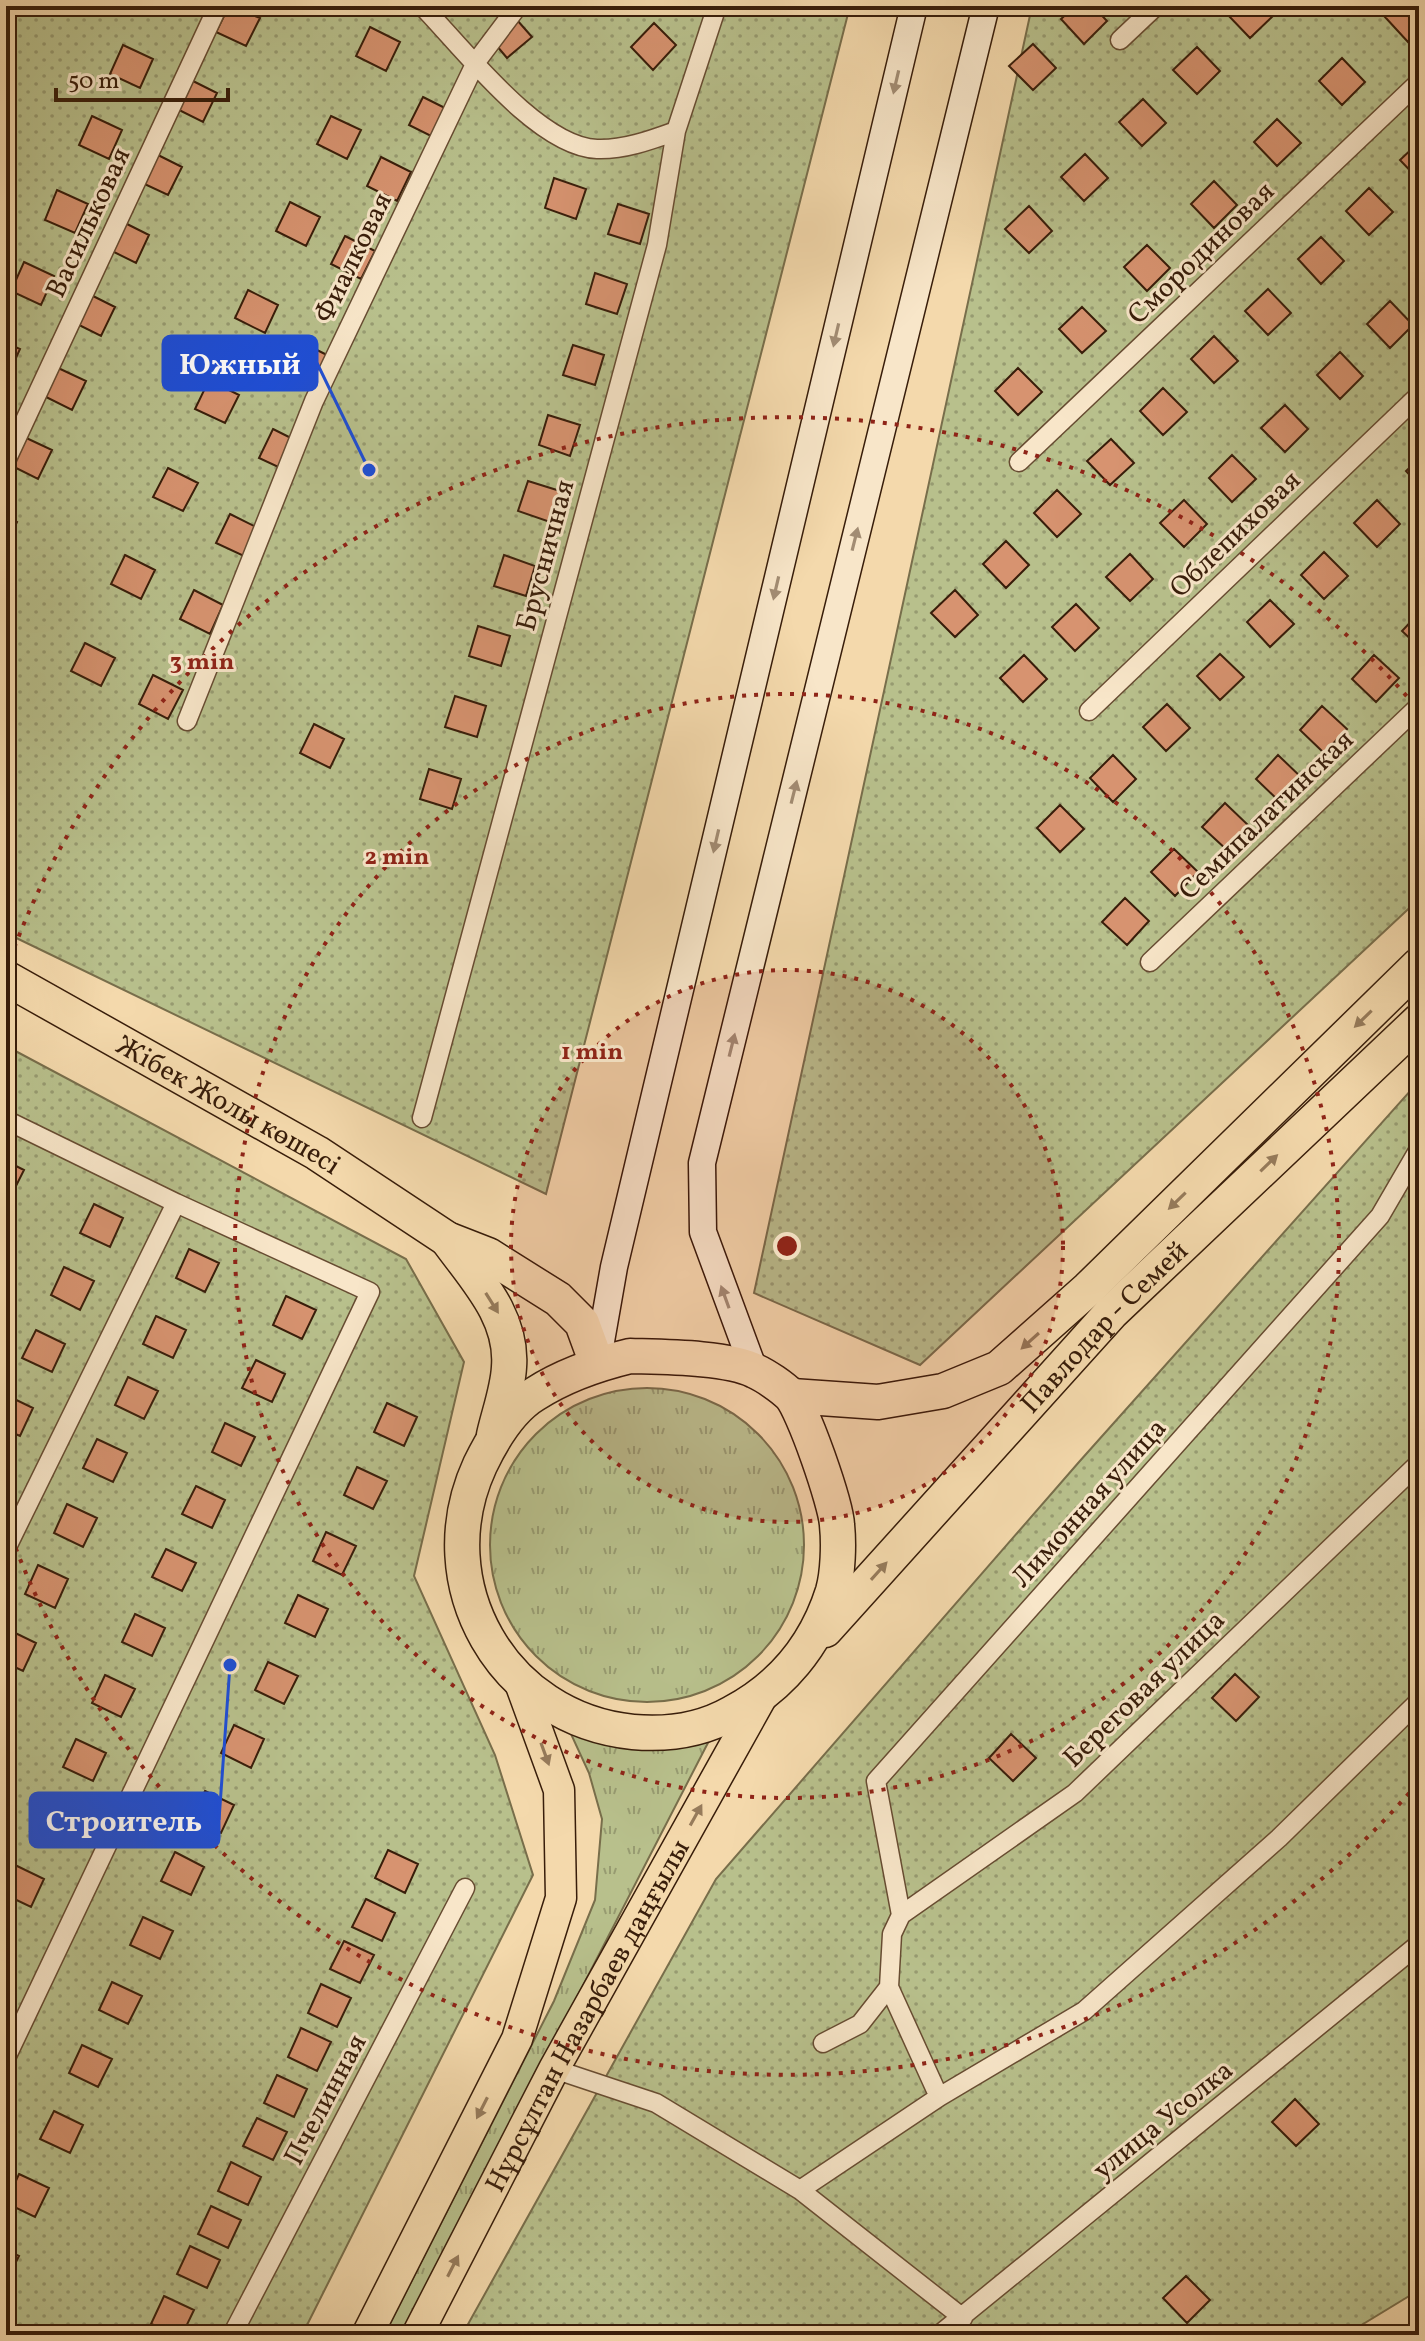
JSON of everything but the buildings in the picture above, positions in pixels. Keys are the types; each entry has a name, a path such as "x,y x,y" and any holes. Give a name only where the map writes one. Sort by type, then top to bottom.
{"highway":[{"name":"Павлодар - Семей","path":"792,1396 878,1402 943,1391 999,1368 1088,1289 1419,965"},
{"name":"Жібек Жолы көшесі","path":"6,978 317,1153 447,1239 488,1255 558,1299 582,1323 597,1364"},
{"name":"Павлодар - Семей","path":"493,1437 466,1495 460,1558 476,1620 519,1680 553,1708 604,1729 659,1734 713,1724 761,1698 1111,1313 1419,1021"},
{"name":"Жібек Жолы көшесі","path":"447,1239 497,1307 505,1329 509,1367 493,1437"},
{"path":"493,1437 532,1395 597,1364 630,1356 678,1357 754,1370 792,1396 819,1461 837,1524 834,1589 808,1649"}],"main road":[{"path":"597,1364 622,1236 914,6"},
{"path":"754,1370 703,1232 702,1163 986,6"},
{"name":"Нұрсұлтан Назарбаев даңғылы","path":"367,2335 517,2039 561,1898 559,1790 519,1680"},
{"name":"Нұрсұлтан Назарбаев даңғылы","path":"417,2335 554,2069 761,1698"}],"street":[{"name":"Васильковая","path":"6,461 218,6"},
{"path":"422,6 513,104 571,141 595,149 636,145 676,131"},
{"name":"Фиалковая","path":"187,721 314,401 476,62 518,6"},
{"name":"Брусничная","path":"422,1118 657,245 676,131 717,6"},
{"path":"1120,40 1156,6"},
{"name":"Смородиновая","path":"1019,462 1419,82"},
{"name":"Облепиховая","path":"1089,711 1419,395"},
{"name":"Семипалатинская","path":"1150,962 1419,706"},
{"path":"6,1120 176,1203 370,1292 6,2058"},
{"name":"Лимонная улица","path":"901,1915 876,1781 1380,1216 1419,1149"},
{"path":"6,1549 176,1203"},
{"name":"Береговая улица","path":"889,1987 892,1934 901,1915 1075,1793 1419,1463"},
{"path":"800,2190 939,2097 1084,2011 1279,1838 1419,1701"},
{"name":"Пчелинная","path":"232,2335 465,1888"},
{"name":"улица Усолка","path":"939,2335 1419,1944"},
{"path":"823,2043 860,2024 889,1987 939,2097"},
{"path":"554,2069 656,2103 800,2190 963,2318"}],"green space":[{"path":"6,6 850,6 546,1194 6,933"},
{"path":"1032,6 1419,6 1419,899 920,1365 754,1293"},
{"path":"6,1046 406,1259 464,1362 414,1576 495,1755 533,1875 302,2335 6,2335"},
{"path":"1419,1081 1419,2290 1345,2335 462,2335 716,1879 1079,1462"},
{"path":"647,1388 678,1391 707,1400 734,1415 758,1434 777,1458 792,1485 801,1514 804,1545 801,1576 792,1605 777,1632 758,1656 734,1675 707,1690 678,1699 647,1702 616,1699 587,1690 560,1675 536,1656 517,1632 502,1605 493,1576 490,1545 493,1514 502,1485 517,1458 536,1434 560,1415 587,1400 616,1391"},
{"path":"565,1721 712,1735 403,2335 384,2335 554,2001 595,1900 602,1819 589,1773"}],"place":[{"name":"Южный","path":"369,470"},
{"name":"Строитель","path":"230,1665"}]}
